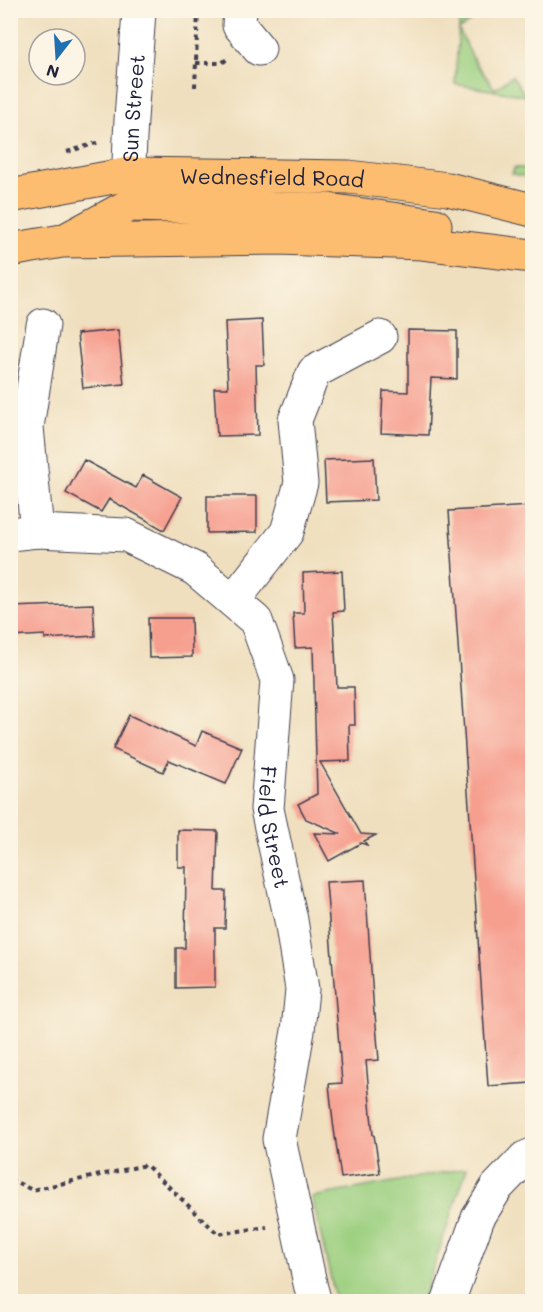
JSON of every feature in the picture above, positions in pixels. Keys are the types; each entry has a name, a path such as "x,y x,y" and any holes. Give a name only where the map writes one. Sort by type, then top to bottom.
{"main road":[{"name":"Wednesfield Road","path":"10,196 349,177 448,189 532,210"},
{"path":"62,241 130,190 328,210 478,230 532,255"},
{"path":"10,250 62,241 278,238 423,243 532,255"}],"street":[{"name":"Sun Street","path":"130,190 129,133 139,10"},
{"path":"240,10 239,25 259,50"},
{"path":"24,532 27,427 43,325"},
{"path":"233,601 287,532 302,483 295,420 314,372 380,338"},
{"name":"Field Street","path":"24,532 126,535 195,569 256,621 277,680 267,809 291,920 302,990 298,1031 279,1139 315,1302"},
{"path":"448,1302 478,1218 497,1187 525,1158 532,1155"}],"path":[{"path":"195,87 198,10"},
{"path":"10,1179 32,1190 146,1165 218,1234 297,1223"}],"green space":[{"path":"460,11 473,11 476,17 459,30 475,62 495,89 512,76 526,96 455,84"},
{"path":"514,168 532,168 532,178 512,174"},
{"path":"467,1168 422,1301 336,1301 312,1197"}],"building":[{"path":"262,320 264,365 256,365 258,435 217,436 214,388 228,388 225,322"},
{"path":"118,330 124,384 83,388 77,334"},
{"path":"408,330 457,331 457,379 431,378 428,435 381,433 383,391 408,392"},
{"path":"374,458 376,500 326,502 324,460"},
{"path":"84,460 136,488 143,475 182,497 164,530 109,499 101,512 66,493"},
{"path":"207,496 257,496 257,532 207,533"},
{"path":"532,506 532,1083 488,1086 449,511"},
{"path":"342,571 344,611 333,612 337,687 354,687 355,725 349,725 350,761 320,762 361,834 376,835 364,841 367,845 361,843 329,861 314,833 341,834 306,819 298,804 317,794 313,647 295,648 293,613 304,613 303,573"},
{"path":"93,604 95,636 45,639 45,635 10,637 10,607"},
{"path":"148,618 191,618 192,657 149,658"},
{"path":"129,715 196,746 202,731 242,748 226,784 169,760 163,772 113,749"},
{"path":"178,830 218,831 216,891 226,891 225,928 215,928 215,987 176,988 176,948 185,948 186,867 178,867"},
{"path":"365,880 379,1060 366,1061 373,1135 380,1173 341,1178 329,1084 342,1083 326,882"}]}
